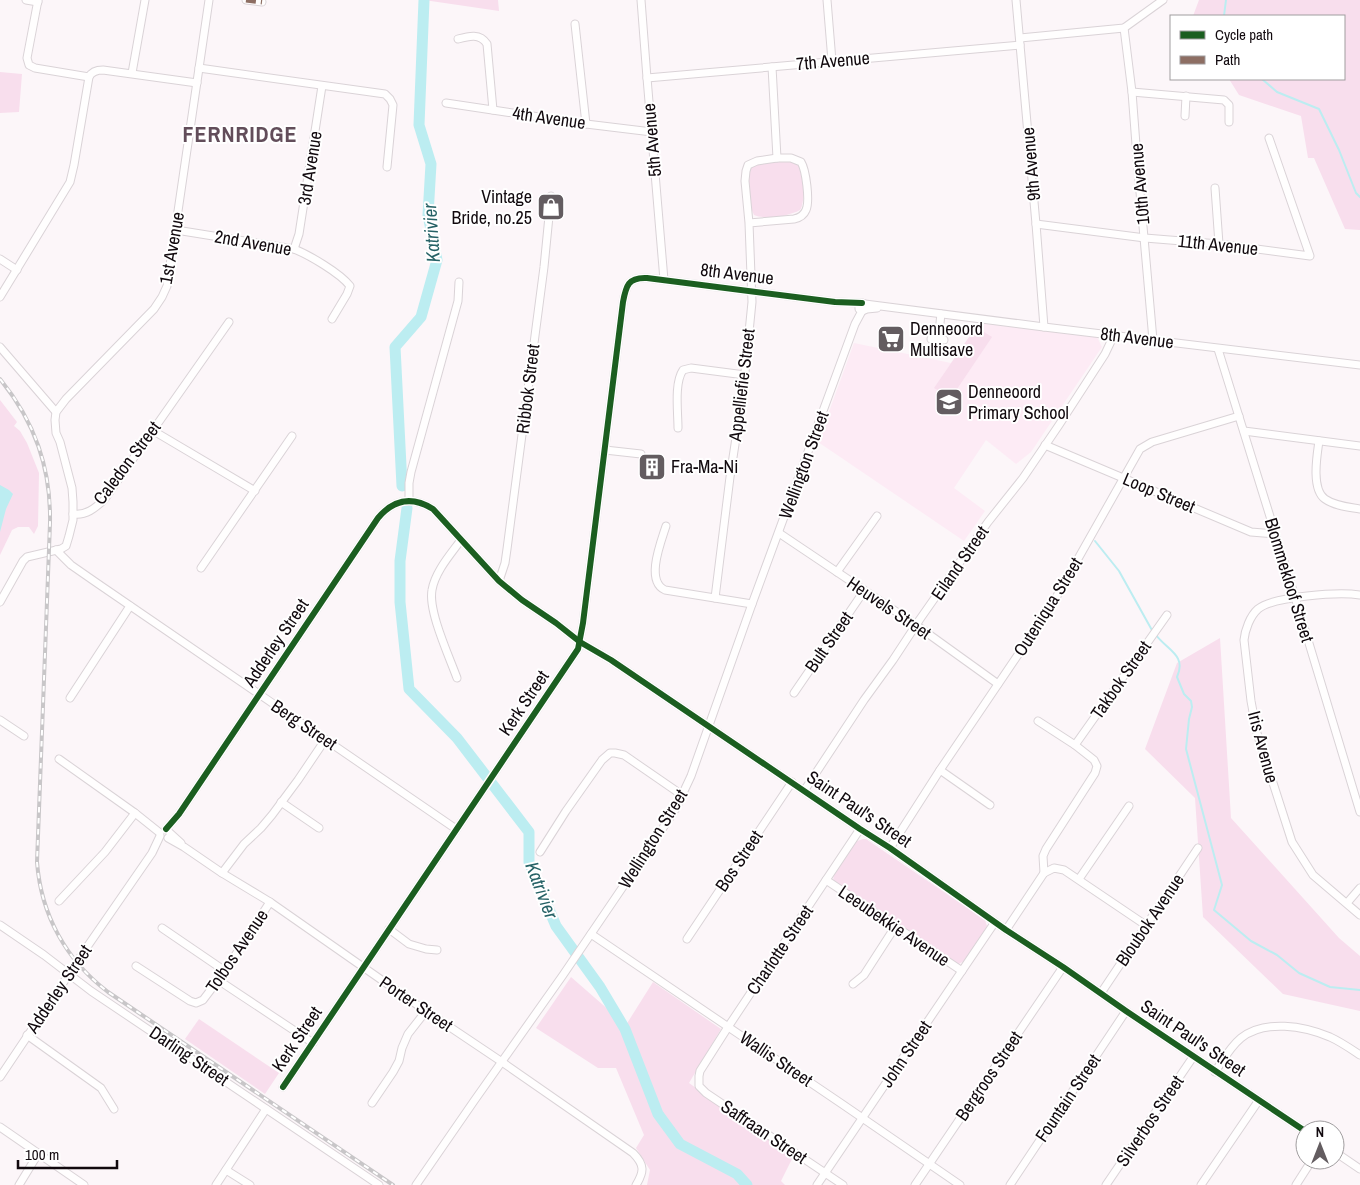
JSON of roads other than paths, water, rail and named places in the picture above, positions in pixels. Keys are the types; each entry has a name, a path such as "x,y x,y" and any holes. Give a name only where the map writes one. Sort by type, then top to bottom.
{"street":[{"path":"26,0 38,1 27,58 29,65 34,68 89,76"},
{"path":"132,73 145,0"},
{"name":"1st Avenue","path":"56,412 66,399 160,302 167,286 209,0"},
{"path":"246,0 262,2"},
{"name":"5th Avenue","path":"642,0 664,280"},
{"path":"827,0 832,61"},
{"name":"9th Avenue","path":"1016,0 1044,328"},
{"path":"1124,28 1163,0"},
{"path":"575,24 586,124"},
{"name":"7th Avenue","path":"647,78 832,61 1124,28"},
{"name":"10th Avenue","path":"1124,28 1132,92 1153,340"},
{"path":"458,39 474,36 482,38 488,44 493,110"},
{"path":"772,67 777,158"},
{"path":"200,68 385,94 393,105 387,167"},
{"path":"0,297 70,182 90,74 103,70 197,83"},
{"name":"3rd Avenue","path":"294,249 301,225 322,86"},
{"path":"1132,92 1224,100 1229,105 1229,122"},
{"path":"1185,116 1186,96"},
{"name":"4th Avenue","path":"446,104 652,132"},
{"name":"11th Avenue","path":"1036,224 1310,256 1268,138"},
{"path":"777,158 795,159 803,164 807,194 806,210 800,217 749,223 745,181 746,168 757,161 777,158"},
{"path":"1215,188 1219,244"},
{"name":"Ribbok Street","path":"499,581 508,549 551,196"},
{"name":"Appelliefie Street","path":"715,598 730,477 746,375 752,291 749,223"},
{"name":"2nd Avenue","path":"176,230 294,249 326,266 342,277 350,286 348,294 332,319"},
{"path":"0,259 17,270"},
{"name":"8th Avenue","path":"635,279 664,280 863,307 885,307 1044,328 1360,365"},
{"name":"Kerk Street","path":"282,1087 576,654 580,642 625,293 628,284 635,279"},
{"path":"408,500 411,472 458,301 459,282"},
{"name":"Wellington Street","path":"416,1185 591,934 671,816 682,796 863,307"},
{"path":"937,340 941,314"},
{"name":"Caledon Street","path":"56,550 66,546 73,514 81,515 90,511 104,500 229,322"},
{"name":"Eiland Street","path":"804,791 864,700 988,522 1023,478 1104,354 1114,335"},
{"path":"0,347 56,412 55,426 72,488 73,514"},
{"name":"Blommekloof Street","path":"1218,348 1360,812"},
{"path":"678,428 679,379 683,370 691,368 746,375"},
{"name":"Outeniqua Street","path":"890,848 940,770 1053,604 1137,453 1144,446 1162,438 1239,416"},
{"path":"152,430 255,491"},
{"path":"1244,431 1360,446"},
{"path":"201,568 292,436"},
{"path":"1319,441 1316,474 1322,496 1336,504 1360,509"},
{"name":"Loop Street","path":"1045,445 1251,532 1275,534"},
{"path":"605,450 641,454"},
{"name":"Saint Paul's Street","path":"408,500 419,502 433,510 499,581 580,642 612,660 890,848 1006,930 1063,966 1215,1072 1295,1124"},
{"name":"Adderley Street","path":"0,1077 378,518 388,508 408,500"},
{"path":"837,572 877,516"},
{"path":"666,526 656,561 658,585 665,590 752,604"},
{"name":"Heuvels Street","path":"779,532 916,625 998,684"},
{"path":"458,678 435,617 432,605 432,589 436,579 461,540"},
{"path":"0,602 27,557 56,550"},
{"name":"Berg Street","path":"56,550 76,569 456,829"},
{"name":"Bult Street","path":"794,693 864,591"},
{"name":"Iris Avenue","path":"1360,595 1295,597 1272,603 1255,612 1245,631 1244,640 1254,722 1276,797 1292,842 1313,875 1360,915"},
{"path":"70,698 130,606"},
{"name":"Takbok Street","path":"1076,745 1167,615"},
{"path":"0,720 24,736"},
{"path":"1038,721 1076,745 1096,761 1096,769 1046,849 1042,861 1044,873"},
{"path":"222,873 244,844 261,828 282,802 325,740"},
{"path":"540,852 578,793 602,760 610,754 624,755 682,796"},
{"name":"Porter Street","path":"59,759 147,822 222,873 270,902 633,1153 642,1167 636,1185"},
{"path":"940,770 990,805"},
{"name":"Bos Street","path":"686,938 792,782"},
{"path":"282,802 319,828"},
{"path":"1079,879 1129,806"},
{"path":"59,901 104,852 135,813"},
{"name":"Charlotte Street","path":"700,1071 860,829"},
{"name":"Bloubok Avenue","path":"1101,993 1198,848"},
{"path":"1006,930 1044,873 1058,868 1079,879 1147,926"},
{"name":"Leeubekkie Avenue","path":"826,880 962,971"},
{"path":"1347,903 1360,888"},
{"name":"Tolbos Avenue","path":"136,966 190,1001 196,1003 203,1000 225,971 270,902"},
{"name":"John Street","path":"816,1185 995,922"},
{"name":"Darling Street","path":"0,925 44,955 91,991 379,1185"},
{"path":"853,984 864,975 895,927"},
{"path":"162,928 225,971"},
{"path":"389,929 409,944 437,950"},
{"name":"Wallis Street","path":"591,934 960,1185"},
{"name":"Bergroos Street","path":"915,1185 1063,966"},
{"path":"218,980 313,1043"},
{"path":"372,1103 399,1061 408,1034 426,1011"},
{"name":"Fountain Street","path":"1010,1185 1126,1011"},
{"path":"1215,1072 1240,1039 1252,1032 1270,1027 1291,1027 1318,1032 1332,1038 1360,1056"},
{"path":"27,1035 101,1088 114,1109"},
{"name":"Silverbos Street","path":"1106,1185 1193,1056"},
{"name":"Saffraan Street","path":"700,1071 700,1086 706,1094 843,1185"},
{"path":"1202,1185 1259,1100"},
{"path":"216,1185 266,1109"},
{"path":"0,1127 84,1185"},
{"path":"19,1185 38,1154"},
{"path":"1345,1157 1359,1165"},
{"path":"226,1170 250,1185"},
{"path":"1296,1185 1306,1170"}],"water":[{"path":"0,485 13,494 6,509 0,532"}],"waterway":[{"name":"Katrivier","path":"402,486 395,347 421,317 437,260 428,215 431,164 419,125 424,0"},
{"path":"1224,15 1226,0"},
{"path":"1263,80 1277,92 1319,109 1339,150 1356,193 1360,197"},
{"name":"Katrivier","path":"407,508 400,561 400,602 409,689 457,738 529,832 529,862 556,926 600,987 625,1029 658,1114 680,1144 737,1174 747,1185"},
{"path":"1095,541 1119,571 1153,632"},
{"path":"1156,635 1178,658 1179,669 1177,677 1184,694 1191,701 1192,707 1186,749 1222,885 1214,910 1251,941 1277,955 1299,973 1330,987 1360,990"}],"railway":[{"path":"0,379 23,412 31,429 44,465 48,483 50,523 37,862 44,900 58,935 80,966 108,992 393,1185"}],"place":[{"name":"Vintage Bride, no.25","path":"551,207"},
{"name":"Denneoord Multisave","path":"891,339"},
{"name":"Denneoord Primary School","path":"949,402"},
{"name":"Fra-Ma-Ni","path":"652,467"}],"district":[{"name":"FERNRIDGE","path":"240,134"}]}
